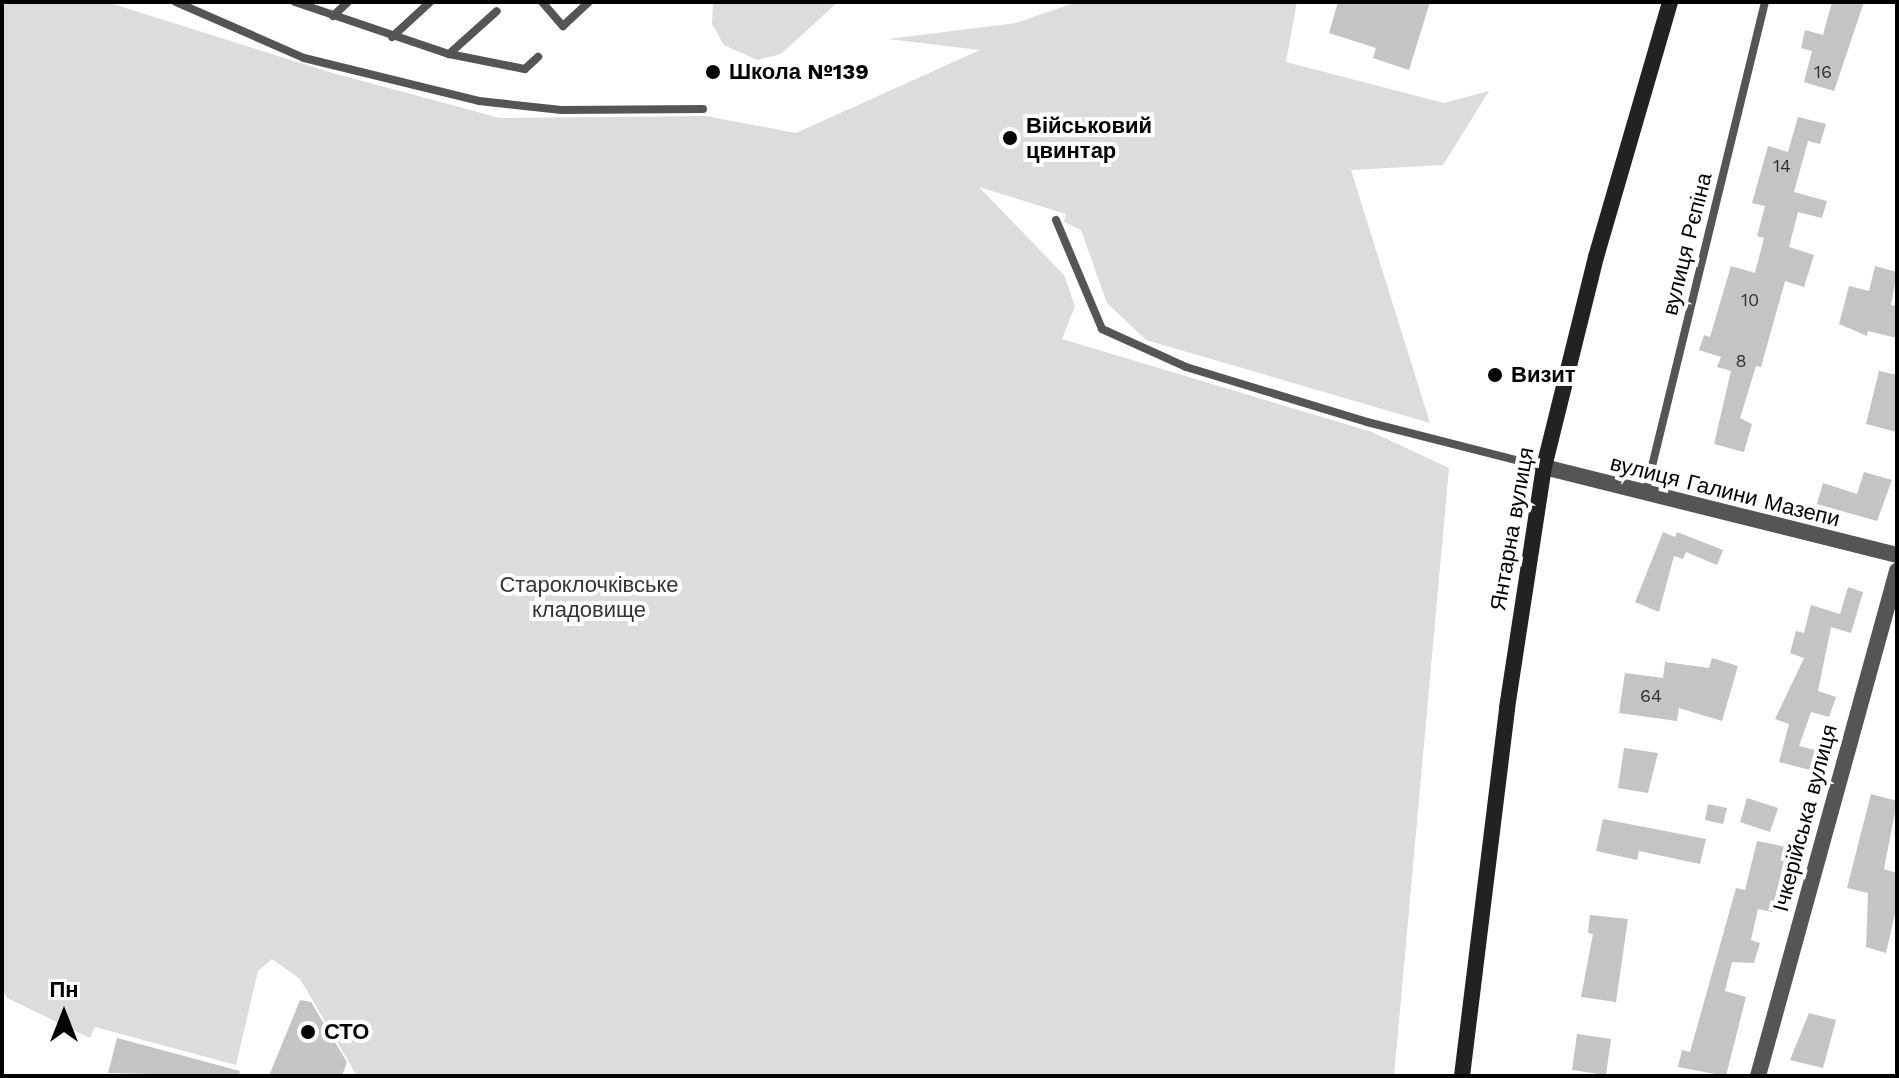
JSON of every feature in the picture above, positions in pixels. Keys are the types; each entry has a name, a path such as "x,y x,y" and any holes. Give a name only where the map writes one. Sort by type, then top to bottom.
{"main road":[{"name":"Янтарна вулиця","path":"1462,1076 1507,708 1544,467 1596,257 1670,2"}],"street":[{"name":"вулиця Галини Мазепи","path":"1544,467 1645,495 1897,555"},
{"name":"Ічкерійська вулиця","path":"1758,1076 1897,571"}],"lane":[{"path":"176,2 304,58 479,101 562,110 703,109"},
{"path":"295,2 449,54 525,69 538,57"},
{"path":"333,16 348,2"},
{"path":"392,37 430,2"},
{"path":"542,2 563,26 589,2"},
{"name":"вулиця Рєпіна","path":"1645,495 1765,2"},
{"path":"449,54 497,11"},
{"path":"1056,220 1102,329 1186,367 1367,422 1544,467"}],"green space":[{"name":"Староклочківське кладовище","path":"2,2 113,4 329,72 500,118 706,116 796,133 980,50 888,39 1016,23 1077,2 1297,2 1286,62 1444,103 1489,91 1443,165 1351,170 1430,423 1146,340 1107,303 1081,230 1064,222 1066,214 979,187 1064,275 1075,306 1062,339 1372,432 1449,468 1394,1076 357,1076 300,979 272,959 258,971 236,1065 95,1027 90,1038 7,998 2,989"},
{"path":"713,2 838,2 781,54 757,60 724,45 712,24"}],"building":[{"path":"1338,2 1430,2 1409,70 1373,58 1376,48 1329,33"},
{"path":"1832,2 1864,2 1834,91 1804,82 1812,51 1801,48 1805,30 1823,35"},
{"path":"1798,117 1826,124 1820,144 1808,141 1794,192 1827,201 1822,218 1798,212 1789,247 1814,255 1804,287 1785,281 1761,367 1756,366 1740,418 1752,424 1744,452 1714,444 1731,371 1717,367 1721,357 1699,350 1704,335 1710,337 1731,266 1755,273 1764,238 1757,236 1765,206 1752,203 1768,146 1788,152"},
{"path":"1875,266 1897,272 1891,305 1897,306 1897,338 1868,331 1867,336 1839,324 1849,286 1869,291"},
{"path":"1879,371 1897,375 1897,432 1866,424"},
{"path":"1864,472 1892,480 1877,521 1817,504 1823,483 1857,494"},
{"path":"1663,532 1675,537 1677,532 1723,550 1717,565 1686,552 1683,559 1674,556 1659,612 1635,602"},
{"path":"1848,587 1863,592 1851,633 1831,627 1818,691 1836,697 1829,717 1811,712 1799,746 1815,750 1810,770 1779,762 1789,724 1775,719 1804,658 1790,653 1796,631 1804,633 1811,605 1840,614"},
{"path":"1712,658 1738,666 1722,721 1679,708 1677,721 1619,713 1625,673 1663,678 1665,662 1709,668"},
{"path":"1624,748 1658,753 1648,793 1618,788"},
{"path":"1871,794 1897,801 1884,869 1897,873 1897,905 1886,953 1866,947 1868,893 1847,888"},
{"path":"1747,798 1778,808 1770,832 1740,822"},
{"path":"1708,804 1727,808 1723,824 1705,820"},
{"path":"1603,819 1706,839 1700,864 1639,851 1637,860 1596,851"},
{"path":"1757,841 1787,847 1772,912 1758,909 1751,940 1760,943 1754,963 1732,962 1725,991 1746,997 1726,1076 1678,1067 1682,1050 1690,1052 1736,888 1745,890"},
{"path":"1590,915 1628,919 1616,1002 1581,997 1593,934 1588,933"},
{"name":"СТО","path":"300,1000 311,1002 347,1062 342,1076 269,1076"},
{"path":"1809,1013 1836,1020 1823,1068 1790,1060"},
{"path":"1577,1034 1611,1039 1606,1075 1572,1070"},
{"path":"117,1038 240,1071 239,1076 108,1073"}],"place":[{"name":"Школа №139","path":"713,72"},
{"name":"Військовий цвинтар","path":"1010,138"},
{"name":"Визит","path":"1495,375"},
{"name":"СТО","path":"308,1032"}]}
